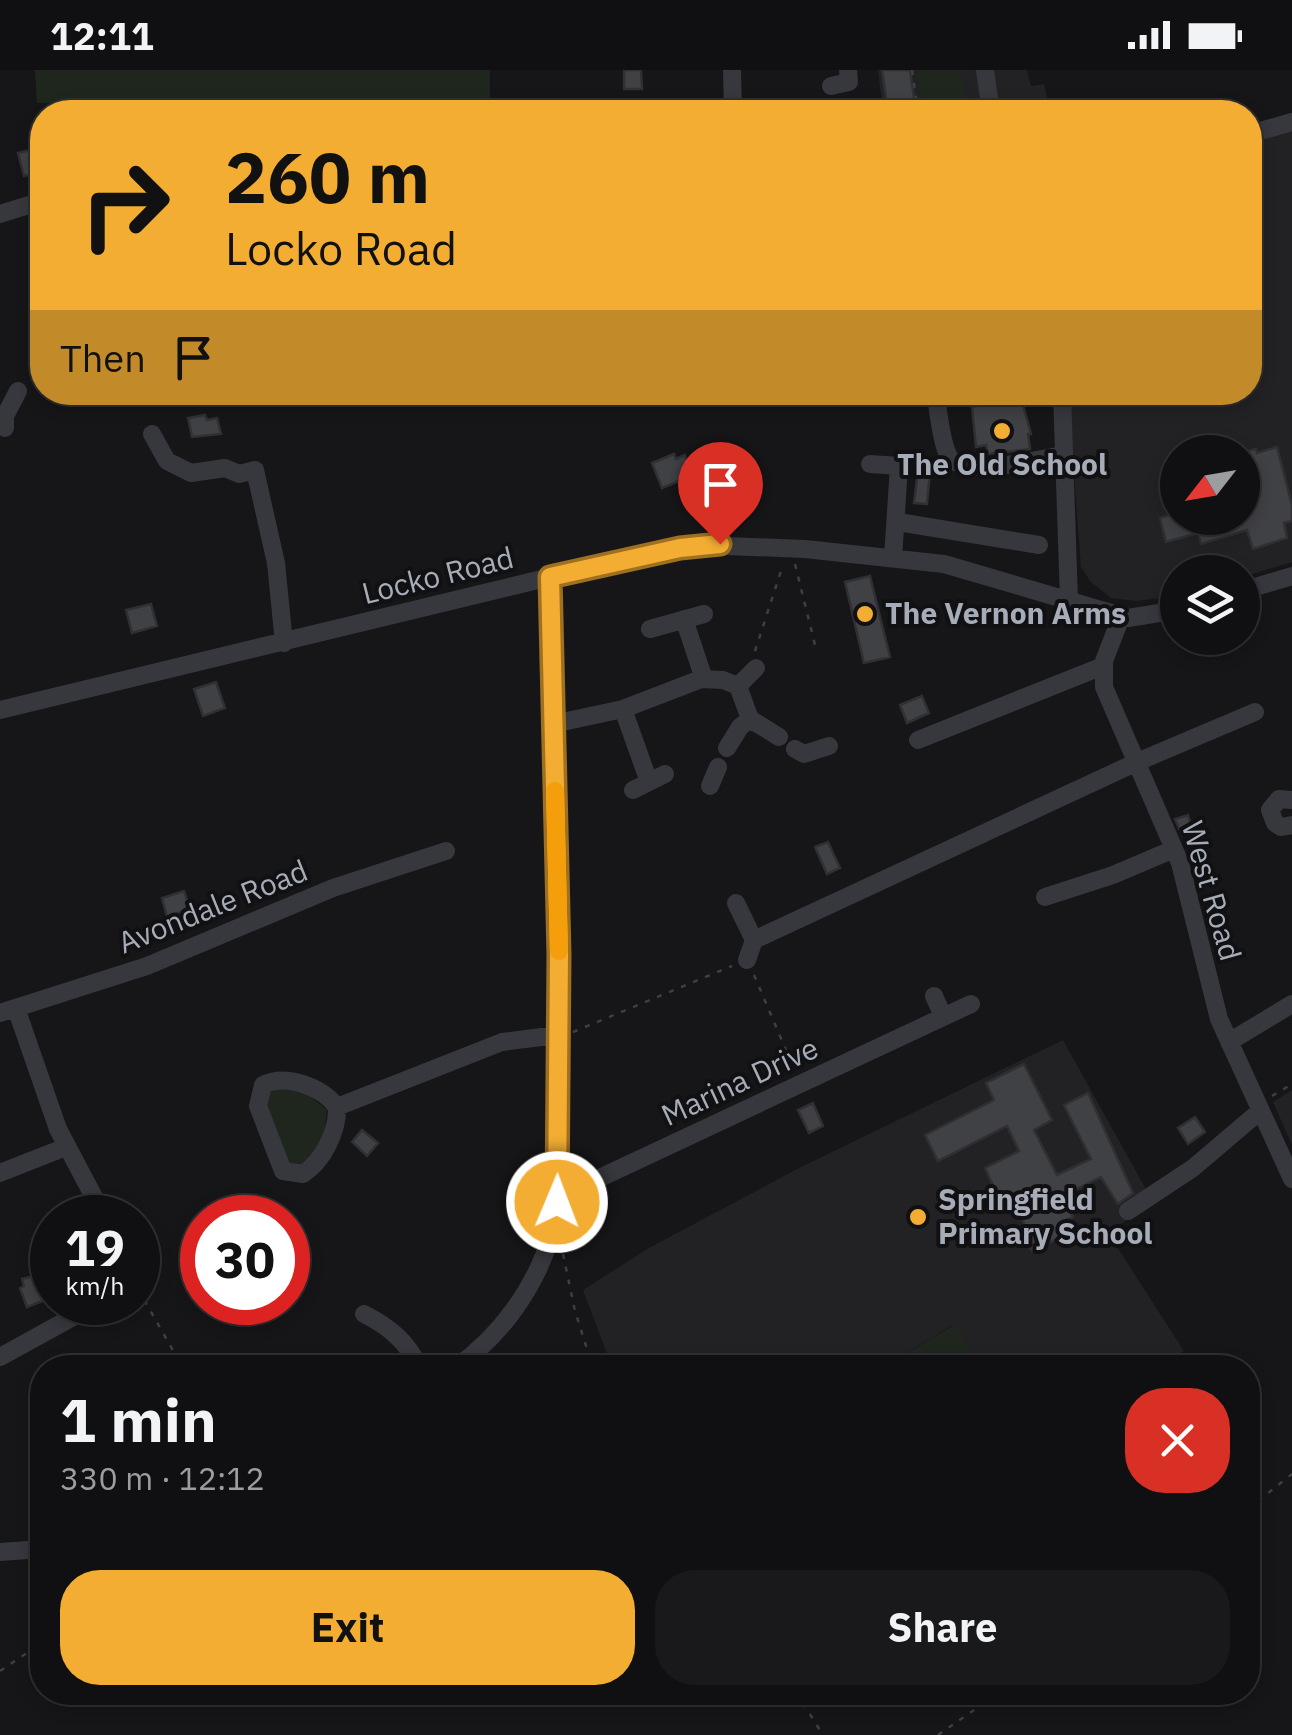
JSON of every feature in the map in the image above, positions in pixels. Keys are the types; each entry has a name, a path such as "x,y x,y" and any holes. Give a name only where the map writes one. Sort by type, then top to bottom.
{"street":[{"path":"732,70 733,100"},
{"path":"830,86 850,82 848,70"},
{"path":"984,70 990,100"},
{"path":"1262,131 1292,122"},
{"path":"0,214 30,205"},
{"path":"7,426 5,416 18,391"},
{"path":"938,405 949,457 958,464 984,466 1064,455"},
{"path":"1062,405 1069,600"},
{"path":"152,434 167,462 186,472 197,474 225,468 239,474 256,470 276,563 284,643"},
{"path":"870,464 899,466 893,558"},
{"path":"898,522 1039,544"},
{"name":"Locko Road","path":"0,710 550,577 700,545 791,548 968,569 1121,617"},
{"path":"1260,585 1292,576"},
{"path":"469,1355 504,1323 531,1283 550,1236 558,1190 559,955 550,577"},
{"path":"650,630 704,614"},
{"path":"918,740 1103,666 1121,617 1160,614"},
{"path":"684,620 704,679"},
{"path":"738,686 756,660"},
{"name":"West Road","path":"1103,666 1102,680 1108,699 1190,894 1212,997 1259,1108 1287,1154 1292,1179"},
{"path":"553,724 623,709 704,679 723,680 738,686 750,720 779,737"},
{"path":"623,709 649,782"},
{"path":"754,940 1136,762 1255,712"},
{"path":"726,748 740,727 750,720"},
{"path":"795,749 804,754 829,746"},
{"path":"710,786 718,767"},
{"path":"1292,800 1278,799 1270,810 1274,823 1280,827 1292,825"},
{"path":"1045,897 1102,879 1174,849"},
{"name":"Avondale Road","path":"8,1010 147,966 355,880 446,851"},
{"path":"736,903 754,940 747,960"},
{"path":"934,996 944,1016"},
{"name":"Marina Drive","path":"558,1190 582,1187 970,1004"},
{"path":"1229,1042 1292,1004"},
{"path":"8,1010 66,1147 92,1195"},
{"path":"337,1107 502,1042 557,1035"},
{"path":"277,1080 292,1081 326,1095 337,1107 332,1133 314,1166 303,1174 283,1170 258,1106 263,1085 277,1080"},
{"path":"1128,1211 1194,1168 1259,1108"},
{"path":"0,1174 66,1147"},
{"path":"364,1314 391,1329 413,1355"},
{"path":"0,1357 58,1325"},
{"path":"0,1552 30,1550"}],"path":[{"path":"912,70 916,100"},
{"path":"791,548 815,646"},
{"path":"756,660 791,548"},
{"path":"557,1035 568,1034 747,960 800,1083"},
{"path":"1259,1108 1292,1084"},
{"path":"563,1252 574,1311 589,1355"},
{"path":"159,1325 176,1355"},
{"path":"1260,1499 1292,1474"},
{"path":"0,1671 30,1650"},
{"path":"804,1705 823,1735"},
{"path":"938,1735 981,1705"}],"shaded area":[{"path":"35,70 490,70 490,100 37,100"},
{"path":"878,70 1027,70 1031,86 1044,84 1047,100 882,100"},
{"path":"916,70 962,70 967,100 921,100"},
{"path":"1292,128 1292,562 1260,572 1260,555 1160,555 1160,598 1136,601 1111,598 1090,581 1081,567 1069,405 1262,405 1262,137"},
{"name":"Springfield Primary School","path":"1063,1040 1153,1202 1108,1233 1184,1351 1178,1355 974,1355 953,1325 904,1355 607,1355 583,1290 647,1249 799,1168"},
{"path":"282,1086 309,1095 327,1110 324,1136 304,1166 289,1165 263,1096"},
{"path":"1292,1090 1292,1145 1273,1102"},
{"path":"954,1325 974,1355 904,1355"}],"building":[{"path":"624,70 641,70 642,89 624,89"},
{"path":"882,70 910,70 914,100 886,100"},
{"path":"30,150 30,175 24,176 18,153"},
{"name":"The Old School","path":"1023,405 1031,434 1030,449 988,454 986,445 976,447 972,407"},
{"path":"205,415 207,420 217,418 221,434 192,437 188,418"},
{"path":"1277,447 1292,505 1292,521 1284,523 1287,538 1253,549 1249,535 1260,535 1260,452"},
{"path":"674,454 676,459 685,455 693,475 662,488 652,463"},
{"path":"918,470 930,472 927,504 914,503"},
{"path":"1164,535 1191,535 1166,542"},
{"path":"1199,535 1231,535 1201,544"},
{"name":"The Vernon Arms","path":"870,576 890,657 864,663 845,582"},
{"path":"151,604 157,626 132,633 126,610"},
{"path":"216,682 225,708 203,716 194,689"},
{"path":"922,696 929,713 907,723 900,705"},
{"path":"1188,815 1193,832 1182,835 1175,819"},
{"path":"828,842 840,868 827,874 815,847"},
{"path":"184,891 190,909 167,917 162,898"},
{"path":"1024,1064 1052,1120 1034,1130 1057,1175 1091,1159 1064,1105 1088,1093 1133,1193 1118,1204 1101,1177 1062,1196 1073,1217 1066,1220 1072,1232 1032,1251 1010,1196 1000,1201 985,1168 1019,1151 1007,1126 938,1161 925,1135 994,1100 986,1083"},
{"path":"813,1103 823,1126 809,1133 798,1110"},
{"path":"1195,1117 1205,1132 1188,1144 1178,1128"},
{"path":"362,1130 378,1143 367,1156 352,1142"},
{"path":"30,1277 27,1307 20,1288 24,1286 22,1279"}],"slow traffic":[{"path":"555,791 559,951"}],"place":[{"name":"The Old School","path":"1002,431"},
{"name":"The Vernon Arms","path":"865,614"},
{"name":"Springfield Primary School","path":"918,1217"}],"route":[{"path":"557,1202 559,955 550,577 680,548 720,544"}]}
